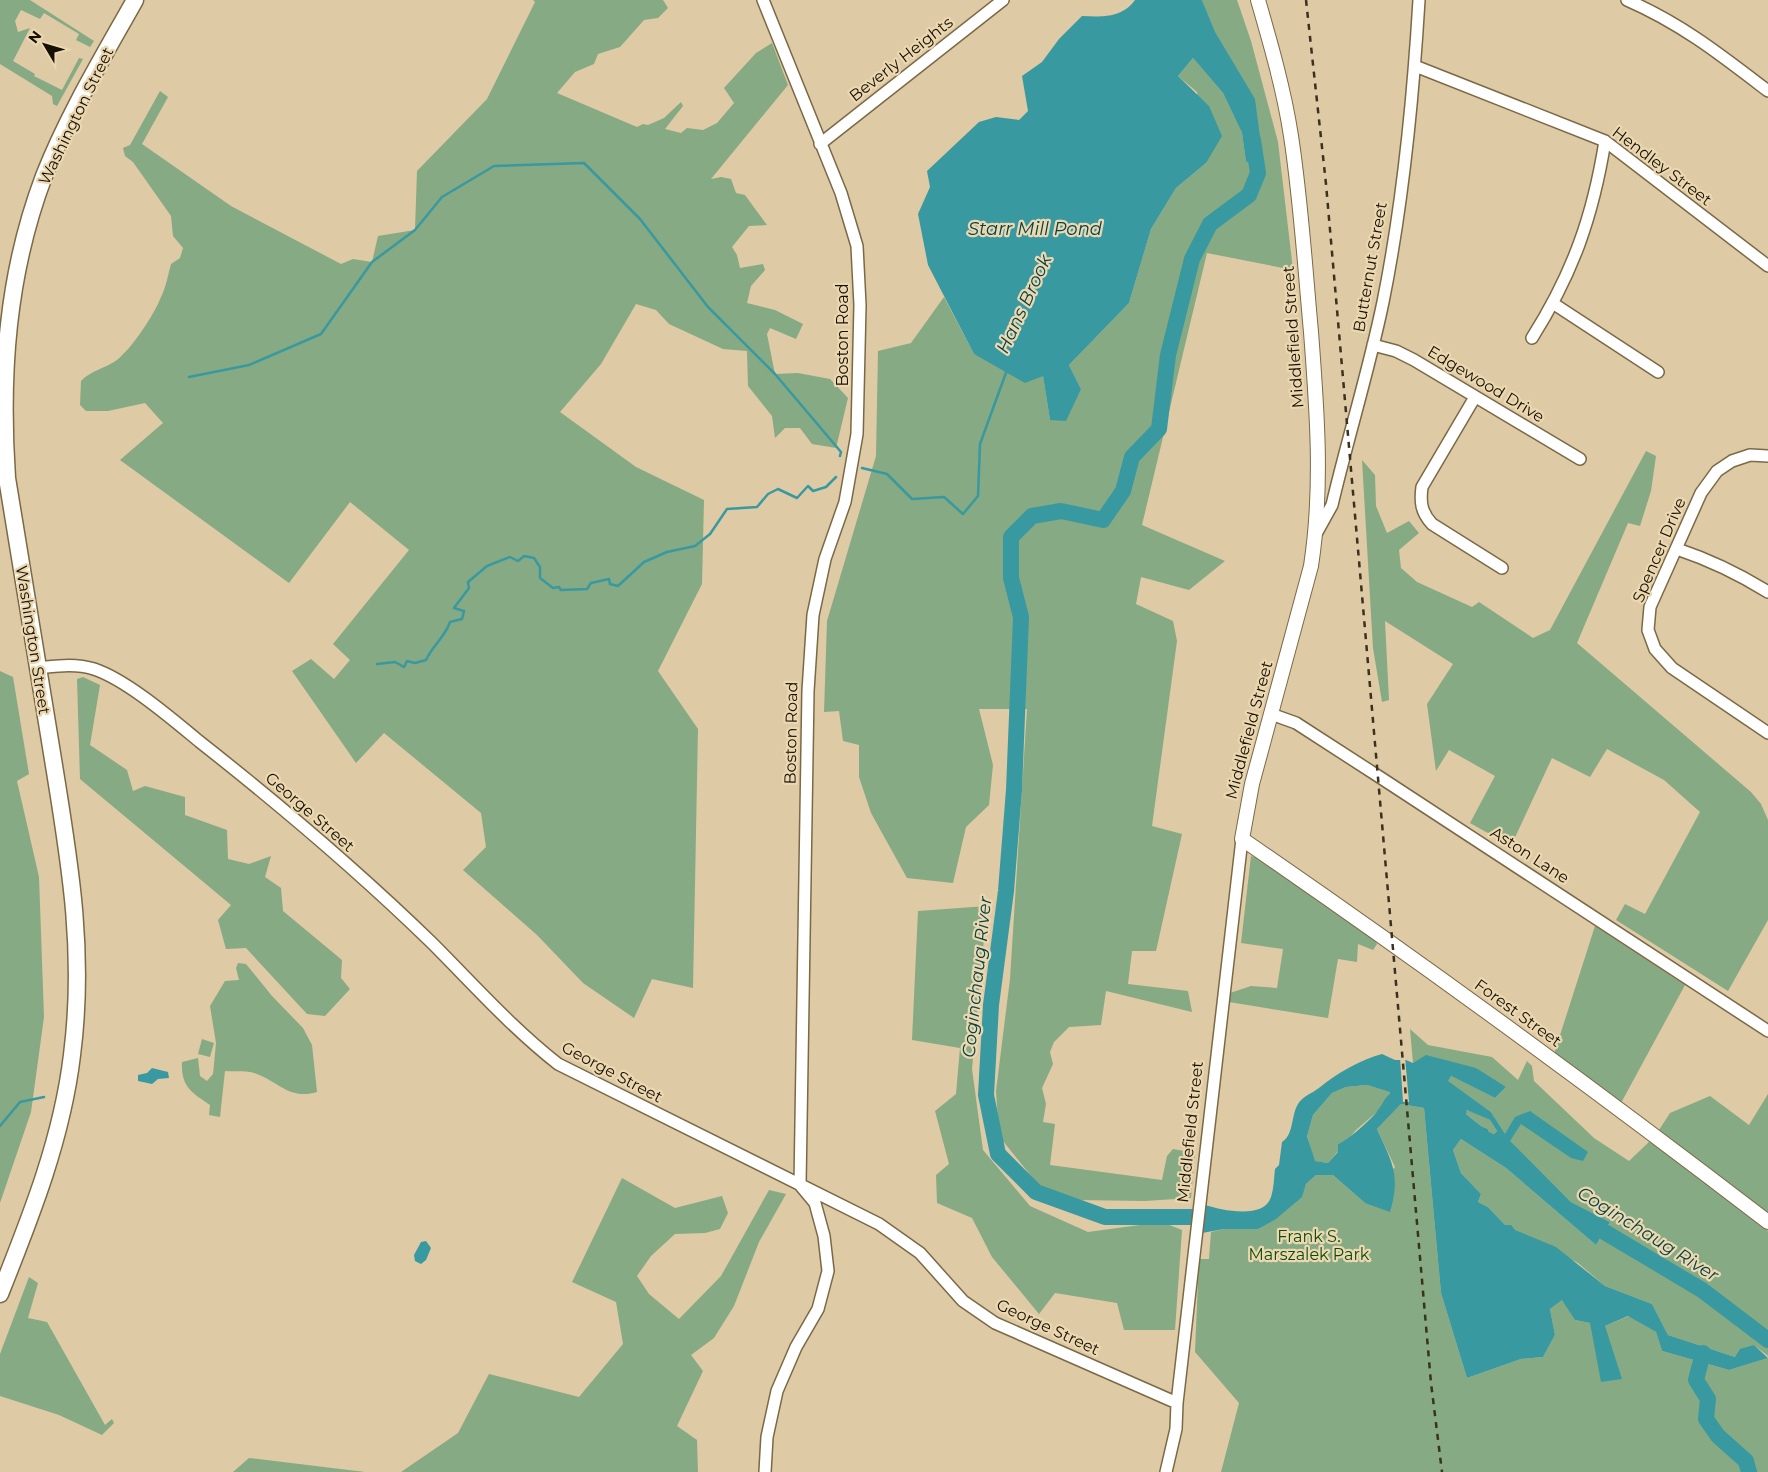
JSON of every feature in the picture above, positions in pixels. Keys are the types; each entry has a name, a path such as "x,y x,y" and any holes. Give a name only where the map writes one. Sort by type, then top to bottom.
{"highway":[{"name":"Washington Street","path":"0,1294 42,1186 52,1154 67,1089 78,991 74,892 6,470 2,415 1,352 16,266 45,175 72,115 135,0"}],"main road":[{"name":"Middlefield Street","path":"1242,839 1252,784 1301,606 1316,532 1318,484 1316,407 1297,180 1282,90 1258,0"},
{"name":"Forest Street","path":"1242,839 1437,975 1656,1136 1768,1222"}],"street":[{"name":"Boston Road","path":"763,0 841,193 857,246 860,305 857,434 853,468 845,502 825,559 813,615 808,691 800,1184"},
{"name":"Beverly Heights","path":"820,144 1003,0"},
{"name":"Butternut Street","path":"1316,532 1332,505 1373,345 1392,252 1415,66 1419,0"},
{"path":"1627,0 1663,16 1699,39 1768,91"},
{"name":"Hendley Street","path":"1415,66 1605,141 1768,266"},
{"path":"1532,338 1554,304 1585,232 1605,141"},
{"path":"1554,304 1658,372"},
{"name":"Edgewood Drive","path":"1373,345 1396,350 1580,459"},
{"path":"1475,397 1422,487 1420,500 1424,516 1432,524 1502,568"},
{"name":"Spencer Drive","path":"1768,456 1750,455 1732,461 1717,471 1701,493 1650,607 1648,630 1655,649 1672,668 1768,733"},
{"path":"1677,549 1733,572 1768,592"},
{"name":"George Street","path":"38,668 68,664 96,670 124,685 182,727 256,786 325,846 431,942 527,1039 558,1064 863,1216 920,1253 963,1301 995,1323 1177,1403"},
{"name":"Aston Lane","path":"1271,714 1296,723 1768,1031"},
{"name":"Middlefield Street","path":"1166,1472 1176,1430 1177,1403 1242,839"},
{"path":"765,1472 767,1437 777,1391 796,1347 818,1309 828,1271 826,1246 815,1203 800,1184"}],"green space":[{"path":"0,0 30,0 94,41 90,47 76,40 79,34 44,13 40,19 21,10 15,21 18,32 30,28 13,61 35,74 34,76 62,90 79,58 83,59 57,106 53,104 52,96 0,64"},
{"path":"533,0 663,0 668,8 658,18 644,20 620,47 598,54 594,64 575,72 557,93 637,127 643,124 648,125 664,118 681,102 683,106 665,129 681,133 687,128 703,130 717,123 734,103 724,88 756,53 772,43 788,85 711,179 721,177 731,179 736,193 745,195 767,225 749,226 732,247 737,255 740,268 763,264 765,270 751,286 747,303 775,310 803,324 796,339 770,328 767,334 775,374 798,373 830,379 848,398 836,448 812,444 800,428 785,428 775,438 772,416 748,386 747,351 723,349 669,324 656,310 636,304 601,364 560,412 636,467 704,500 702,584 658,671 698,729 693,988 652,979 634,1018 583,983 537,935 463,870 486,847 481,813 384,733 356,763 292,671 311,659 334,679 350,660 333,644 409,550 350,502 289,583 120,460 163,423 145,403 108,411 86,411 80,405 81,381 117,360 136,340 158,304 171,264 180,258 183,248 173,236 171,216 133,162 125,156 123,148 130,145 160,91 168,97 142,144 231,206 341,264 353,259 372,262 378,236 415,230 417,171 487,99 535,2"},
{"path":"1202,0 1237,0 1251,41 1278,142 1293,270 1207,253 1142,525 1225,561 1189,590 1141,577 1136,604 1173,621 1177,641 1152,826 1182,834 1156,951 1132,951 1128,984 1188,991 1192,1012 1106,991 1101,1025 1069,1027 1054,1042 1050,1052 1053,1064 1042,1088 1046,1104 1043,1122 1055,1124 1050,1165 1162,1180 1167,1156 1173,1149 1195,1153 1191,1198 1145,1201 1075,1200 1040,1187 999,1136 996,1091 1010,979 1027,709 979,709 993,765 989,805 966,827 953,883 907,878 871,813 859,777 859,745 843,741 839,711 824,712 827,621 876,456 878,351 911,343 944,297 974,354 1043,376 1050,420 1081,389 1069,365 1129,303 1151,229 1176,188 1206,163 1197,92 1178,76 1193,58 1223,93 1242,133 1246,162 1263,160"},
{"path":"1646,451 1656,456 1651,491 1640,526 1628,523 1577,643 1751,792 1761,804 1768,820 1768,920 1728,991 1616,920 1625,904 1645,914 1700,812 1664,780 1607,749 1590,777 1552,758 1511,846 1470,823 1495,776 1449,750 1436,771 1427,704 1453,664 1385,621 1389,700 1382,702 1373,648 1362,460 1375,475 1376,506 1387,533 1409,521 1419,533 1399,550 1401,568 1417,582 1472,607 1479,602 1533,638 1550,630"},
{"path":"0,671 13,677 29,774 17,781 39,877 44,1017 31,1112 0,1203"},
{"path":"83,677 100,685 90,745 127,770 133,791 145,786 185,797 185,815 227,830 228,859 249,864 271,856 265,877 281,888 283,911 342,960 341,978 350,989 325,1016 307,1014 246,948 226,949 218,920 231,905 80,779 77,679"},
{"path":"1251,856 1258,858 1374,939 1377,944 1373,950 1358,944 1357,962 1338,959 1328,1018 1229,1002 1227,994 1251,986 1277,988 1283,949 1241,943"},
{"path":"987,906 972,1069 983,1150 1030,1206 1088,1232 1162,1222 1182,1230 1175,1330 1124,1330 1117,1303 1055,1293 1039,1314 992,1257 972,1218 937,1203 936,1175 949,1164 935,1111 956,1094 960,1048 912,1040 918,911"},
{"path":"1595,926 1685,985 1621,1103 1554,1054"},
{"path":"238,963 246,964 272,996 303,1028 312,1045 317,1092 299,1094 253,1073 225,1071 220,1117 209,1115 210,1105 188,1088 183,1077 182,1062 198,1058 200,1076 207,1081 213,1074 216,1043 210,1006 225,981 239,980 236,968"},
{"path":"1410,1029 1428,1045 1492,1057 1518,1080 1527,1061 1532,1066 1534,1081 1594,1138 1629,1161 1650,1141 1768,1231 1768,1356 1754,1345 1735,1357 1668,1335 1652,1304 1605,1286 1578,1263 1505,1225 1488,1207 1478,1202 1481,1194 1461,1173 1453,1150 1461,1139 1506,1168 1596,1245 1610,1222 1571,1202 1509,1141 1491,1112 1447,1081 1451,1076 1495,1098 1506,1087 1413,1063"},
{"path":"202,1039 214,1043 210,1057 198,1054"},
{"path":"1367,1085 1391,1092 1391,1094 1378,1111 1356,1130 1328,1163 1314,1161 1307,1135 1313,1115 1332,1093 1346,1087"},
{"path":"1768,1094 1768,1214 1659,1130 1670,1113 1710,1096 1749,1125"},
{"name":"Frank S. Marszalek Park","path":"1401,1104 1424,1108 1441,1293 1467,1378 1521,1359 1543,1357 1555,1335 1550,1309 1563,1299 1575,1320 1605,1326 1629,1316 1656,1332 1662,1351 1729,1370 1768,1358 1768,1472 1221,1472 1239,1403 1195,1352 1199,1259 1209,1259 1211,1232 1224,1229 1258,1229 1301,1197 1306,1184 1316,1175 1333,1175 1365,1203 1395,1167 1377,1129"},
{"path":"1468,1110 1490,1120 1497,1131 1494,1134 1489,1132 1488,1129 1481,1126 1465,1113"},
{"path":"622,1178 675,1208 722,1196 728,1213 720,1229 705,1233 675,1234 651,1256 637,1276 649,1294 679,1319 721,1276 769,1190 786,1194 759,1242 734,1306 714,1338 691,1355 703,1371 677,1426 697,1440 698,1472 401,1472 458,1433 489,1374 579,1397 623,1344 616,1302 572,1282"},
{"path":"29,1277 38,1283 28,1318 47,1322 105,1425 112,1419 114,1423 102,1435 59,1415 0,1396 0,1354"},
{"path":"249,1458 365,1472 233,1472"}],"water":[{"name":"Starr Mill Pond","path":"1135,0 1202,0 1215,32 1255,99 1263,160 1246,162 1242,133 1223,93 1193,58 1178,76 1209,106 1222,136 1206,163 1176,188 1151,229 1129,303 1069,365 1081,389 1066,421 1050,420 1043,376 1025,383 974,354 928,265 918,214 930,187 927,171 979,122 996,117 1019,120 1028,111 1022,76 1042,62 1059,39 1082,16 1104,16 1118,13 1130,6"},
{"path":"1382,1054 1395,1060 1406,1060 1413,1063 1426,1055 1476,1068 1506,1087 1495,1098 1451,1076 1448,1081 1491,1112 1505,1134 1515,1117 1530,1111 1588,1152 1583,1161 1571,1158 1521,1124 1510,1141 1571,1202 1610,1222 1596,1245 1506,1168 1461,1139 1453,1150 1461,1173 1481,1194 1478,1202 1488,1207 1505,1225 1511,1225 1515,1230 1556,1247 1605,1286 1652,1304 1668,1335 1735,1357 1740,1349 1754,1345 1768,1358 1729,1370 1662,1351 1656,1332 1628,1316 1605,1326 1622,1379 1601,1382 1590,1323 1575,1320 1562,1300 1550,1309 1555,1335 1543,1357 1521,1359 1467,1378 1441,1293 1424,1108 1401,1104 1377,1129 1391,1160 1395,1178 1390,1212 1365,1203 1333,1175 1316,1175 1306,1184 1302,1197 1276,1219 1258,1229 1224,1229 1202,1233 1205,1205 1241,1212 1260,1209 1267,1204 1272,1194 1275,1169 1279,1165 1282,1142 1289,1135 1300,1101 1341,1072 1357,1063","holes":["1367,1085 1390,1092 1390,1094 1365,1124 1338,1144 1338,1152 1328,1163 1315,1161 1307,1136 1313,1115 1332,1093 1346,1087","1467,1110 1490,1120 1497,1131 1494,1134 1489,1132 1488,1129 1466,1114"]},
{"path":"152,1068 168,1072 169,1078 158,1079 152,1084 138,1081 138,1075 147,1073"},
{"path":"426,1241 431,1248 426,1260 421,1264 415,1261 414,1255 421,1242"}],"pier":[{"path":"1400,1057 1405,1057 1409,1102 1403,1102"}],"waterway":[{"name":"Coginchaug River","path":"1215,1217 1105,1217 1036,1192 998,1154 986,1095 991,1005 1006,891 1014,790 1021,617 1011,578 1011,537 1032,516 1061,511 1103,520 1123,491 1132,457 1159,429 1168,355 1192,259 1210,224 1249,195 1258,173 1253,140"},
{"path":"189,377 249,365 321,334 372,262 415,230 442,197 494,166 584,163 640,219 708,307 775,374 841,452 840,456"},
{"name":"Hans Brook","path":"862,468 887,474 912,499 944,497 963,514 978,496 980,444 1007,370"},
{"name":"Hans Brook","path":"377,664 395,662 404,667 407,661 415,663 426,660 450,622 462,619 464,611 454,608 469,588 468,582 487,566 510,557 518,561 524,556 534,558 540,567 540,578 553,588 559,587 561,590 587,589 591,583 609,579 610,584 618,586 644,562 667,552 695,546 710,534 727,509 757,507 768,494 778,489 797,498 808,486 813,491 826,487 836,477"},
{"path":"0,1126 20,1102 44,1097"},
{"name":"Coginchaug River","path":"1586,1221 1702,1290 1768,1340"},
{"path":"1703,1353 1696,1380 1708,1399 1706,1419 1718,1436 1746,1461 1749,1472"}],"railway":[{"path":"1306,0 1326,184 1431,1383 1442,1472"}]}
